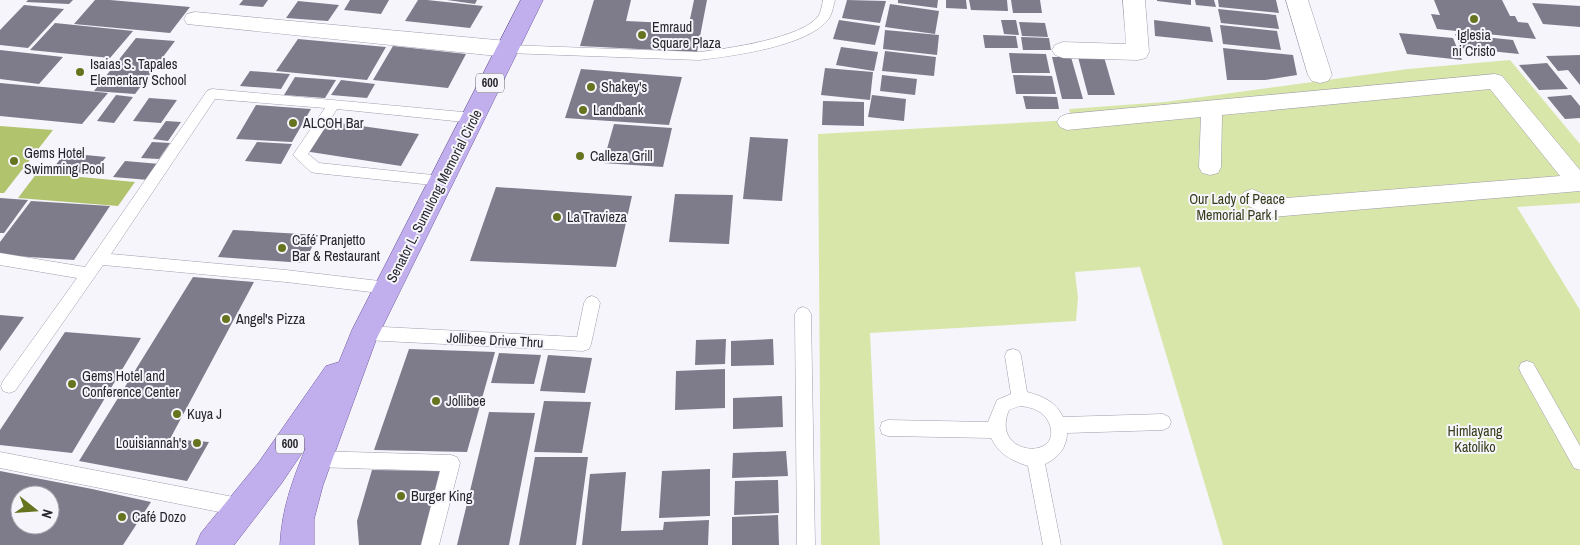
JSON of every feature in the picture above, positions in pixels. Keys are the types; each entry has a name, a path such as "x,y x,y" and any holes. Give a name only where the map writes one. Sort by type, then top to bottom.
{"main road":[{"name":"Senator L. Sumulong Memorial Circle","path":"297,545 298,519 315,459 363,336 532,0"},
{"name":"Senator L. Sumulong Memorial Circle","path":"212,545 244,508 270,473 363,336"}],"street":[{"path":"1063,50 1138,52 1135,35 1134,0"},
{"path":"1297,0 1320,75"},
{"path":"195,18 507,49"},
{"path":"1067,122 1495,81 1578,183 1272,208 1252,198"},
{"path":"1210,168 1212,108"}],"lane":[{"path":"507,49 699,56 723,53 772,42 808,30 823,18 829,0"},
{"path":"9,386 100,259 212,94 474,118"},
{"path":"334,104 300,155 316,168 442,181"},
{"path":"0,259 88,274"},
{"path":"100,259 286,276 388,288"},
{"name":"Jollibee Drive Thru","path":"363,336 583,344 592,303"},
{"path":"803,314 806,545"},
{"path":"1013,356 1020,398"},
{"path":"1527,368 1580,462"},
{"path":"1020,398 1030,399 1048,408 1059,426 1057,444 1052,451 1044,456 1035,458 1024,457 1006,448 996,430 995,421 1003,405 1020,398"},
{"path":"1059,426 1163,422"},
{"path":"888,428 996,430"},
{"path":"1035,458 1052,545"},
{"path":"315,459 451,463 430,545"},
{"path":"0,460 244,508"}],"green space":[{"name":"Our Lady of Peace Memorial Park I","path":"1510,60 1580,144 1580,203 1517,207 1580,310 1580,545 1223,545 1140,267 1075,272 1078,298 1076,321 870,333 880,545 821,545 818,134 1072,120 1069,109 1165,102 1408,69"}],"shaded area":[{"name":"Gems Hotel Swimming Pool","path":"0,126 53,130 4,193 0,193"},
{"path":"37,173 135,182 118,206 18,198"}],"building":[{"path":"28,0 73,0 69,4 26,2"},
{"path":"95,0 190,7 170,33 74,24"},
{"path":"243,0 268,0 263,7 239,5"},
{"path":"350,0 389,0 381,14 344,10"},
{"path":"418,0 483,6 470,28 405,21"},
{"path":"447,0 477,0 475,4"},
{"name":"Emraud Square Plaza","path":"594,0 631,0 626,21 689,24 694,0 707,0 697,52 580,46"},
{"path":"847,0 886,1 880,23 842,18"},
{"path":"898,0 938,0 937,8 898,3"},
{"path":"946,0 966,0 967,9 946,8"},
{"path":"969,0 1007,0 1008,11 971,10"},
{"path":"1011,0 1040,0 1042,13 1013,13"},
{"path":"1191,0 1191,5 1157,1"},
{"path":"1195,0 1214,0 1216,7 1196,5"},
{"path":"1218,0 1276,0 1279,13 1219,7"},
{"name":"Iglesia ni Cristo","path":"1434,0 1502,0 1510,16 1515,16 1518,22 1528,23 1536,39 1437,29 1431,14 1440,15"},
{"path":"298,1 339,5 328,21 286,18"},
{"path":"1532,3 1580,6 1580,27 1543,24"},
{"path":"890,4 939,11 935,34 885,27"},
{"path":"24,5 64,9 28,48 0,45 0,30"},
{"path":"1218,9 1276,15 1279,29 1221,23"},
{"path":"839,20 880,26 875,45 833,39"},
{"path":"1001,20 1016,20 1019,35 1004,34"},
{"path":"1154,20 1210,27 1213,42 1155,36"},
{"path":"1019,22 1045,23 1048,37 1022,36"},
{"path":"55,23 133,31 110,58 30,50"},
{"path":"1220,25 1277,31 1281,50 1223,44"},
{"path":"885,30 939,35 937,55 883,49"},
{"path":"1399,33 1453,38 1462,60 1407,54"},
{"path":"1455,34 1513,40 1519,54 1461,48"},
{"path":"983,35 1016,36 1018,48 985,48"},
{"path":"1021,37 1049,38 1051,50 1023,50"},
{"path":"136,38 175,41 135,94 94,91"},
{"path":"298,39 386,47 367,80 276,71"},
{"path":"393,46 466,54 448,88 373,80"},
{"path":"841,47 878,52 874,71 836,65"},
{"path":"1223,48 1293,55 1297,75 1265,80 1227,80"},
{"path":"0,50 63,57 39,84 0,79"},
{"path":"885,51 936,57 934,76 882,71"},
{"path":"1009,53 1046,54 1050,73 1012,73"},
{"path":"1580,55 1580,85 1568,70 1558,71 1546,56"},
{"path":"1052,57 1071,57 1083,99 1062,99"},
{"path":"1078,57 1104,57 1115,95 1088,95"},
{"path":"1547,63 1568,89 1539,90 1519,65"},
{"path":"825,68 873,72 870,100 821,95"},
{"path":"581,69 682,77 669,125 565,118"},
{"path":"250,71 290,74 281,89 240,86"},
{"path":"882,75 917,79 915,95 880,91"},
{"path":"1013,75 1052,76 1056,94 1016,94"},
{"path":"295,77 336,80 325,98 284,95"},
{"path":"341,80 375,84 367,98 331,95"},
{"path":"0,83 108,93 82,124 0,116"},
{"path":"116,95 133,97 114,123 97,121"},
{"path":"872,95 906,99 904,121 868,117"},
{"path":"1571,95 1580,106 1580,118 1565,119 1547,97"},
{"path":"1023,96 1057,97 1059,109 1026,109"},
{"path":"149,98 177,100 161,123 133,121"},
{"path":"823,101 864,102 864,126 822,125"},
{"path":"256,105 311,109 292,142 236,139"},
{"path":"166,121 181,122 168,141 153,139"},
{"path":"325,121 419,134 401,166 304,151"},
{"path":"614,124 672,128 663,167 603,163"},
{"path":"750,137 788,139 782,201 743,199"},
{"path":"152,142 170,143 159,159 141,158"},
{"path":"257,142 292,144 281,164 245,161"},
{"path":"65,153 106,157 93,174 51,171"},
{"path":"125,161 160,164 149,180 113,177"},
{"name":"La Travieza","path":"496,187 632,196 616,267 470,261"},
{"path":"675,194 733,195 729,244 669,242"},
{"path":"0,198 28,200 4,233 0,233"},
{"path":"31,201 110,206 74,260 0,255 0,242"},
{"path":"233,230 318,235 304,263 218,257"},
{"path":"193,277 254,282 170,439 209,442 187,481 79,461"},
{"path":"0,315 24,317 0,351"},
{"name":"Gems Hotel and Conference Center","path":"65,332 141,338 72,453 0,445 0,430"},
{"path":"726,339 725,364 695,365 696,340"},
{"path":"773,339 774,365 731,366 731,341"},
{"name":"Jollibee","path":"409,349 495,352 467,452 374,450"},
{"path":"499,353 541,355 534,384 491,383"},
{"path":"548,355 592,358 585,393 540,391"},
{"path":"725,369 725,408 675,410 676,371"},
{"path":"782,396 783,427 733,429 733,398"},
{"path":"544,401 591,402 582,453 534,452"},
{"path":"489,412 535,413 509,545 457,545"},
{"path":"786,451 788,476 732,478 733,453"},
{"path":"535,457 588,457 576,545 519,545"},
{"path":"710,469 710,516 659,518 662,471"},
{"name":"Burger King","path":"372,470 443,471 424,545 359,545 357,521"},
{"path":"0,471 151,502 123,545 0,545"},
{"path":"626,472 621,531 663,530 664,522 709,520 708,545 582,545 590,474"},
{"path":"778,480 779,513 734,515 735,481"},
{"path":"778,515 779,545 732,545 732,517"}],"place":[{"name":"Iglesia ni Cristo","path":"1474,19"},
{"name":"Emraud Square Plaza","path":"642,35"},
{"name":"Isaias S. Tapales Elementary School","path":"80,72"},
{"name":"Shakey's","path":"591,87"},
{"name":"Landbank","path":"583,110"},
{"name":"ALCOH Bar","path":"293,123"},
{"name":"Calleza Grill","path":"580,156"},
{"name":"Gems Hotel Swimming Pool","path":"14,161"},
{"name":"La Travieza","path":"557,217"},
{"name":"Café Pranjetto Bar & Restaurant","path":"282,248"},
{"name":"Angel's Pizza","path":"226,319"},
{"name":"Gems Hotel and Conference Center","path":"72,384"},
{"name":"Jollibee","path":"436,401"},
{"name":"Kuya J","path":"177,414"},
{"name":"Louisiannah's","path":"197,443"},
{"name":"Burger King","path":"401,496"},
{"name":"Café Dozo","path":"122,517"}],"park label":[{"name":"Himlayang Katoliko","path":"1475,440"}]}
